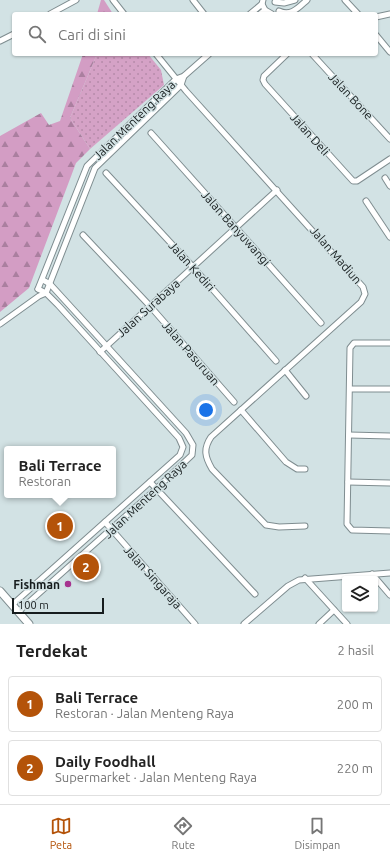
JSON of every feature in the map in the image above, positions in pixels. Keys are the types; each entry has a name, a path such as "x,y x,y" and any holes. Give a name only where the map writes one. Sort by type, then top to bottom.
{"street":[{"path":"54,12 76,0"},
{"path":"113,0 122,12"},
{"path":"193,0 202,12"},
{"path":"274,1 284,3 295,0"},
{"path":"293,12 307,0"},
{"path":"345,0 356,12"},
{"path":"274,1 279,12"},
{"path":"252,12 262,2 265,10 268,12"},
{"path":"378,17 390,14"},
{"path":"0,41 12,35"},
{"path":"378,37 390,52"},
{"name":"Jalan Madiun","path":"158,56 181,85 361,282 365,291 361,302 207,442 205,458 212,468 266,525 279,527 305,526"},
{"name":"Jalan Menteng Raya","path":"12,605 180,455 183,447 179,438 46,293 38,289 87,166 176,79 184,76 207,56"},
{"name":"Jalan Deli","path":"286,56 264,76 263,80 265,84 353,181 357,181 390,159"},
{"name":"Jalan Bone","path":"314,56 390,139"},
{"name":"Jalan Menteng Raya","path":"46,293 95,168 181,85 184,76"},
{"name":"Jalan Banyuwangi","path":"151,133 321,323"},
{"name":"Jalan Kediri","path":"106,173 193,267 276,361"},
{"path":"385,178 390,186"},
{"name":"Jalan Surabaya","path":"100,352 277,190"},
{"path":"366,201 390,237"},
{"name":"Jalan Pasuruan","path":"83,235 150,306 234,402"},
{"name":"Jalan Menteng Raya","path":"18,612 156,490 192,455 193,445 186,433 50,284 42,280"},
{"path":"38,289 39,296"},
{"path":"0,324 39,296 46,293"},
{"path":"390,343 354,343 351,345 347,524 350,528 356,531 390,531"},
{"path":"285,370 306,396"},
{"path":"350,389 390,390"},
{"path":"241,410 286,462 297,469 305,469"},
{"path":"349,435 390,436"},
{"path":"150,482 255,594"},
{"path":"348,482 390,483"},
{"name":"Jalan Singaraja","path":"105,522 195,624"},
{"path":"244,624 288,586 305,578 390,572"},
{"path":"372,574 390,595"},
{"path":"305,578 347,624"},
{"path":"0,591 29,624"},
{"path":"319,624 334,610"}],"shaded area":[{"path":"96,56 150,56 161,70 164,85 90,149 70,118"}],"green space":[{"path":"101,0 104,0 112,12 98,12"},
{"path":"82,56 96,56 70,118 90,149 76,163 29,288 0,312 0,136 41,113 49,125 60,121"}],"place":[{"name":"Bali Terrace","path":"60,526"},
{"name":"Daily Foodhall","path":"86,567"},
{"name":"Fishman","path":"68,584"}]}
